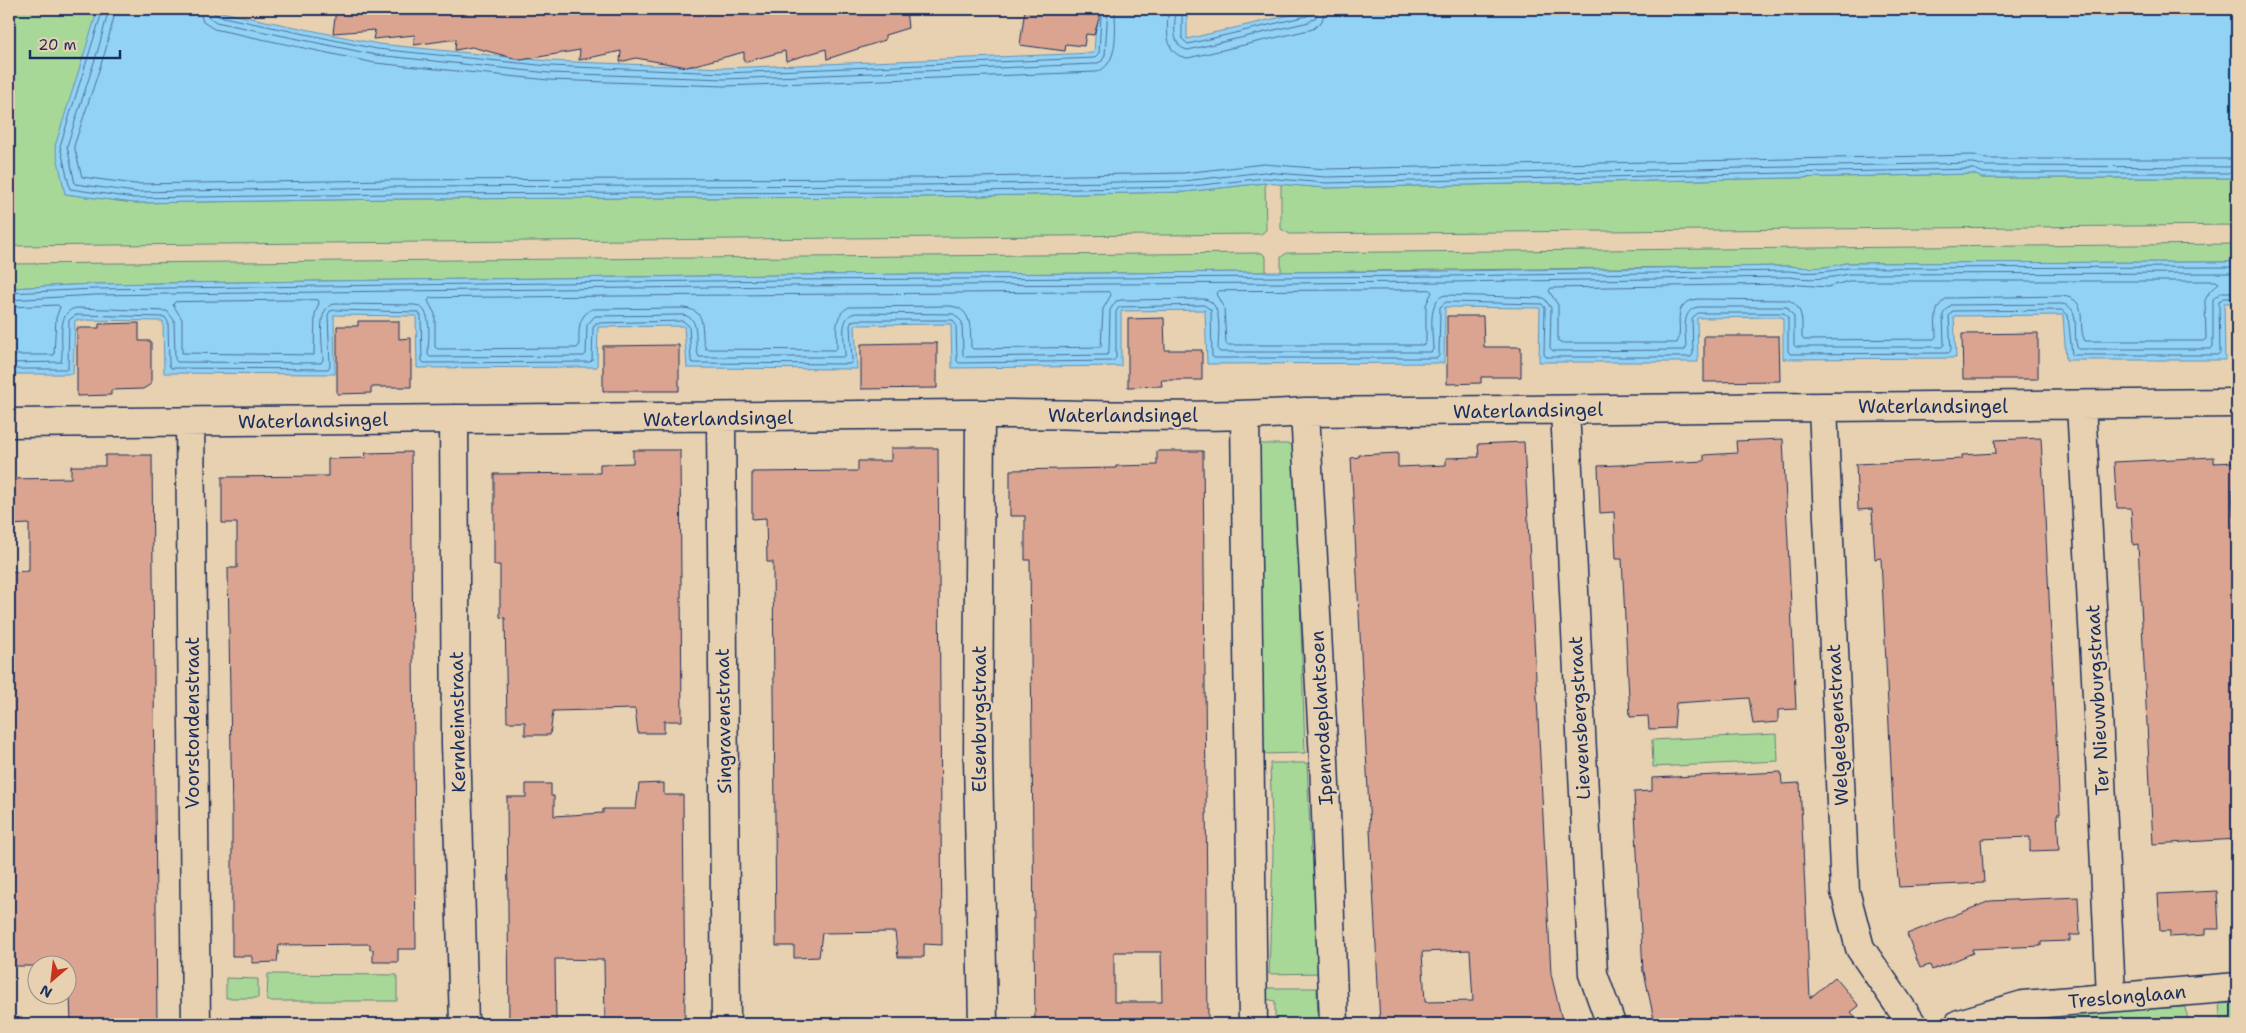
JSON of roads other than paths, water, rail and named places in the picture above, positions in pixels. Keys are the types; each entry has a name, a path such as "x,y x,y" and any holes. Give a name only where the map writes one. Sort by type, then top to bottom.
{"street":[{"name":"Waterlandsingel","path":"9,423 721,419 980,414 1245,416 1305,412 2237,403"},
{"name":"Ter Nieuwburgstraat","path":"2081,405 2099,725 2111,996"},
{"name":"Welgelegenstraat","path":"1823,408 1846,892 1860,948 1912,1024"},
{"name":"Lievensbergstraat","path":"1565,410 1593,974 1610,1024"},
{"name":"Ipenrodeplantsoen","path":"1305,412 1324,760 1334,1024"},
{"name":"Elsenburgstraat","path":"980,414 978,757 983,1024"},
{"path":"1245,416 1253,1024"},
{"name":"Kernheimstraat","path":"454,419 456,743 464,1024"},
{"name":"Singravenstraat","path":"721,419 726,1024"},
{"name":"Voorstondenstraat","path":"190,422 196,1024"},
{"name":"Treslonglaan","path":"1960,1024 2024,1014 2111,996 2237,987"}],"water":[{"path":"98,9 207,9 378,44 549,61 725,68 1094,53 1097,9 1187,9 1187,39 1316,9 2237,9 2237,178 1982,178 1974,174 1325,188 1265,183 1185,192 922,197 392,199 134,203 65,194 55,146"},
{"path":"2237,262 2237,303 2224,303 2225,360 2066,360 2063,315 1954,316 1956,358 1783,359 1783,317 1697,318 1698,362 1539,362 1540,308 1445,307 1444,363 1207,364 1205,310 1121,311 1121,366 952,368 951,324 855,325 857,369 687,368 684,326 598,327 597,367 417,368 416,316 334,315 335,374 164,373 163,321 75,320 73,374 9,374 9,288 95,284 786,275 1449,271 1790,266 1811,268 1846,263"}]}
